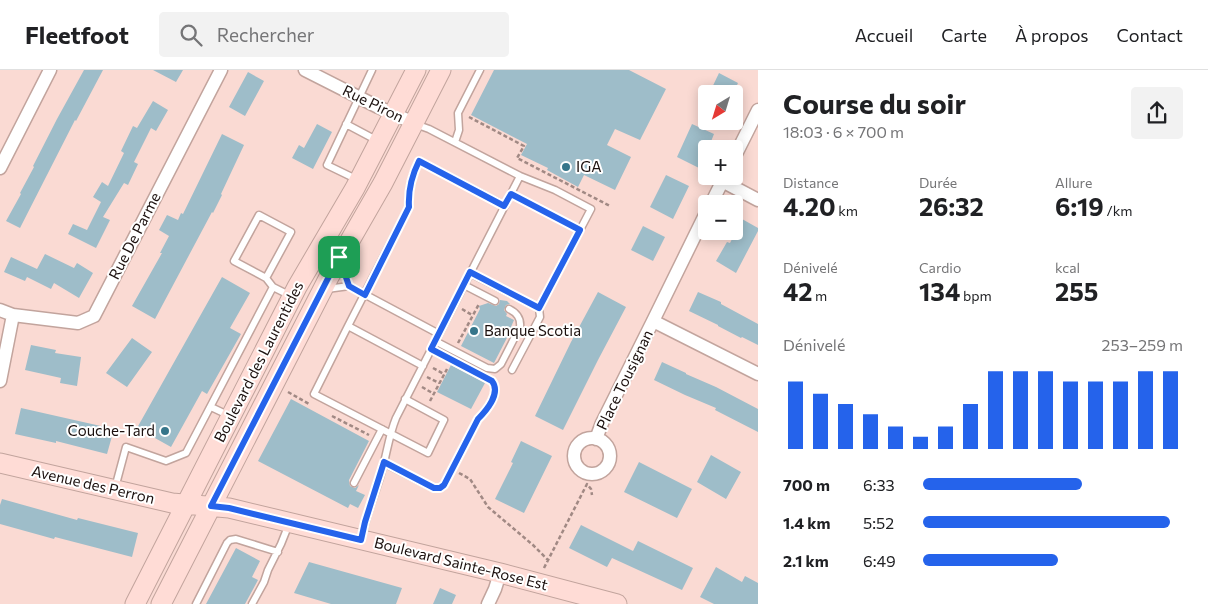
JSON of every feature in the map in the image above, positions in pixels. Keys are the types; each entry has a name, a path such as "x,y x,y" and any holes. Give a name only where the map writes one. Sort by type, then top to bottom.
{"main road":[{"name":"Boulevard des Laurentides","path":"135,604 292,297 359,181 416,70"},
{"name":"Boulevard des Laurentides","path":"161,604 339,257 376,196 442,70"},
{"name":"Avenue des Perron","path":"0,464 172,503 186,504"},
{"name":"Boulevard Sainte-Rose Est","path":"186,504 229,508 290,522 500,573 617,604"}],"street":[{"path":"0,168 50,70"},
{"name":"Rue De Parme","path":"0,310 14,315 78,323 94,316 222,70"},
{"name":"Rue Piron","path":"305,70 414,123"},
{"path":"743,140 758,110"},
{"path":"733,185 758,200"},
{"name":"Place Tousignan","path":"596,438 698,230"},
{"path":"0,380 14,315"},
{"path":"654,321 758,374"},
{"path":"488,604 500,573"}],"lane":[{"path":"359,181 327,165 372,70"},
{"path":"455,142 459,130 458,113 480,70"},
{"path":"414,123 591,209 539,308 540,317 512,370"},
{"path":"346,124 379,141"},
{"path":"405,399 444,420 428,452 314,394 409,207 412,176 419,161 504,206"},
{"path":"361,540 396,418 520,176"},
{"path":"266,278 291,232 259,215 234,262 266,278 273,287 292,297"},
{"path":"339,257 349,286"},
{"path":"470,272 539,308"},
{"path":"464,285 495,301"},
{"path":"322,290 349,286 439,334"},
{"path":"115,490 126,447 166,461 186,453 273,287"},
{"path":"435,341 487,368 495,369 501,364 520,327 518,315 509,309"},
{"path":"348,326 423,366"},
{"path":"384,462 436,489 442,487 478,419 486,411 494,395 495,386 492,381 431,349"},
{"path":"211,407 230,416"},
{"path":"354,483 382,429"},
{"path":"252,604 278,552 290,522"},
{"path":"196,604 230,540 236,539 278,552"}],"path":[{"path":"469,117 524,146 517,158 560,178 610,206"},
{"path":"511,194 580,230"},
{"path":"457,346 468,329 481,300"},
{"path":"423,366 432,367 444,376"},
{"path":"429,403 449,366"},
{"path":"422,387 434,394"},
{"path":"452,469 470,479 488,507 548,560"},
{"path":"544,568 587,484 592,489 592,495"}],"building":[{"path":"84,70 103,70 75,120 20,228 6,221 57,119"},
{"path":"153,70 183,70 176,82"},
{"path":"494,70 629,70 666,89 640,140 615,129 607,145 631,157 615,190 584,175 578,187 547,170 548,168 521,155 527,144 471,115"},
{"path":"248,72 264,81 245,116 229,107"},
{"path":"719,73 738,83 737,85 713,85"},
{"path":"153,101 168,110 156,131 151,128 134,162 138,164 128,185 124,183 103,217 110,220 96,248 68,234 73,224 87,230 101,202 93,197 102,182 108,186 124,153 121,151 133,126 137,128"},
{"path":"317,124 332,132 313,169 292,158 299,145 304,148"},
{"path":"692,124 698,127 698,130 705,130 714,134 712,140 698,140 698,168 677,157"},
{"path":"222,134 244,145 213,213 155,319 132,306 162,253 160,253 169,236 159,230 167,215 178,220 181,213 183,214"},
{"path":"666,175 689,186 673,219 650,207"},
{"path":"743,220 758,228 736,273 716,261 727,242 730,243 732,240 743,240"},
{"path":"643,226 665,237 653,261 631,250"},
{"path":"45,254 74,268 77,263 93,273 79,298 54,283 51,289 27,277 25,281 4,272 11,257 37,269"},
{"path":"222,277 250,293 230,328 241,334 207,394 202,391 171,447 137,428"},
{"path":"598,292 626,307 563,430 535,416"},
{"path":"698,292 721,302 721,304 758,324 758,345 689,311"},
{"path":"500,300 507,301 510,304 506,305 504,310 507,314 506,316 514,320 512,328 494,363 461,346 480,309 479,306 488,303 496,306"},
{"path":"132,338 152,352 127,387 106,373"},
{"path":"31,345 56,350 55,353 81,357 77,386 60,383 61,378 25,370"},
{"path":"662,362 758,409 758,432 715,410 716,408 654,380"},
{"path":"451,365 485,383 471,409 437,392"},
{"path":"291,399 369,441 349,480 350,486 355,488 359,485 356,491 365,495 358,508 350,504 348,508 258,461"},
{"path":"21,408 114,429 107,454 56,441 56,443 15,434"},
{"path":"521,441 552,456 524,513 495,499 513,463 511,462"},
{"path":"711,455 741,472 726,499 697,482"},
{"path":"639,462 692,489 677,518 624,492"},
{"path":"2,499 77,520 78,518 138,533 132,557 0,524 0,505"},
{"path":"581,525 633,551 638,541 693,568 682,590 612,558 607,567 569,548"},
{"path":"236,548 260,561 252,577 258,580 245,604 206,604"},
{"path":"309,562 402,588 396,604 331,604 294,593"},
{"path":"716,567 742,582 745,576 758,583 758,604 714,604 700,597"},
{"path":"440,588 456,595 452,604 433,604"}],"place":[{"name":"IGA","path":"566,167"},
{"name":"Banque Scotia","path":"474,331"},
{"name":"Couche-Tard","path":"165,431"}],"route":[{"path":"419,161 504,206 511,194 580,230 539,308 470,272 431,349 492,381 496,389 494,395 486,411 478,419 442,487 436,489 384,462 361,540 229,508 211,506 339,257 349,286 365,295 409,207 412,176 419,161"}]}
